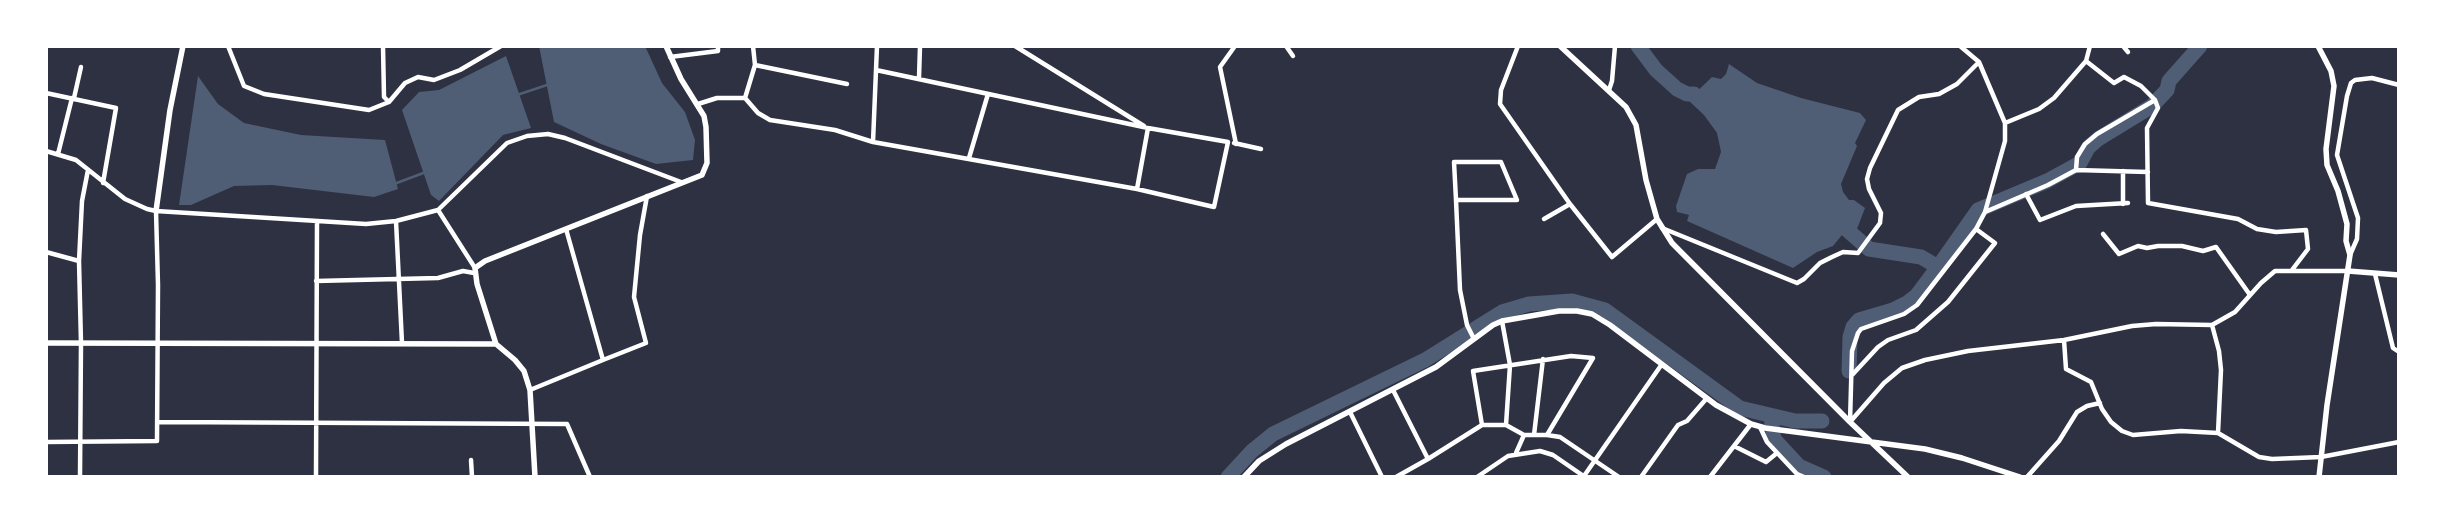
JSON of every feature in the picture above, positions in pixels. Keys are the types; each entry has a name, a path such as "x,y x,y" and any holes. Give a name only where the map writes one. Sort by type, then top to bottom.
{"street":[{"path":"46,442 157,441 158,285 156,211 170,110 183,46"},
{"path":"228,46 244,86 264,94 369,110 389,102 405,83 418,77 434,80 460,70 501,46"},
{"path":"383,46 384,98 389,102"},
{"path":"316,281 438,278 463,271 474,271 485,261 647,195 702,175 707,163 706,127 698,104 681,79 666,46"},
{"path":"670,57 718,51 718,46"},
{"path":"745,98 756,65 753,46"},
{"path":"872,142 877,46"},
{"path":"919,78 920,46"},
{"path":"1015,46 1148,128"},
{"path":"1235,46 1220,67 1236,144"},
{"path":"1286,46 1293,56"},
{"path":"1518,46 1501,90 1500,104 1570,204 1612,257 1657,219"},
{"path":"1560,46 1626,107 1636,125 1646,180 1657,219 1672,243 1850,422 1908,477"},
{"path":"1609,90 1612,80 1615,46"},
{"path":"1850,422 1852,351 1861,329 1904,314 1917,305 1976,229 1986,208 2005,141 2005,123 1979,62 1960,46"},
{"path":"2005,123 2039,109 2054,98 2086,61 2090,46"},
{"path":"2122,46 2128,52"},
{"path":"2318,46 2331,71 2334,86 2326,157 2347,224 2346,241 2350,256"},
{"path":"2086,61 2114,83 2124,77 2141,86 2155,100 2158,108 2147,128 2148,204 2238,219 2257,229 2276,232 2306,230 2308,249 2292,270"},
{"path":"1661,228 1797,283 1804,279 1820,263 1843,252 1858,253 1880,223 1881,213 1869,189 1867,180 1870,168 1898,110 1919,97 1939,94 1951,87 1979,62"},
{"path":"756,65 847,84"},
{"path":"58,154 81,67"},
{"path":"876,70 1148,128 1261,149"},
{"path":"2319,477 2350,256 2357,239 2358,218 2337,155 2349,90 2351,84 2362,78 2399,85"},
{"path":"46,93 116,108 103,183"},
{"path":"969,158 988,94"},
{"path":"698,104 717,98 745,98 758,113 770,120 835,130 872,142 1138,190 1214,207 1228,142"},
{"path":"2076,170 2077,158 2085,144 2097,134 2155,100"},
{"path":"1138,190 1148,128"},
{"path":"46,151 76,160 103,183 147,210 317,222 366,224 396,221 438,210 507,143 527,136 548,134 565,138 681,182"},
{"path":"1456,200 1517,200 1501,162 1454,162 1460,290 1467,326 1474,339"},
{"path":"80,477 81,344 79,261 82,201 88,170"},
{"path":"1986,208 2026,194 2076,170 2148,172"},
{"path":"2026,194 2040,220 2076,206 2125,204 2123,171"},
{"path":"530,390 646,342 634,297 640,235 647,195"},
{"path":"1544,219 1570,204"},
{"path":"438,210 474,271 496,344 516,360 524,371 530,390 535,477"},
{"path":"396,221 402,343"},
{"path":"316,477 317,222"},
{"path":"566,229 603,360"},
{"path":"1852,375 1878,347 1888,340 1916,330 1948,302 1995,243 1976,229"},
{"path":"2103,234 2119,254 2138,246 2148,248 2182,246 2203,250 2216,247 2250,294"},
{"path":"46,252 79,261"},
{"path":"1850,422 1884,383 1902,368 1946,354 2064,340 2132,326 2156,324 2212,325 2235,312 2250,294 2275,271 2348,271 2399,275"},
{"path":"2375,274 2393,348 2399,352"},
{"path":"1244,477 1259,461 1286,444 1436,367 1502,321 1559,311 1592,314 1610,325 1707,398 1751,424 1772,429 1870,441 1962,458 2020,477"},
{"path":"1502,321 1510,365 1506,425"},
{"path":"2212,325 2219,351 2221,370 2218,433"},
{"path":"2064,340 2066,369 2091,382 2111,422 2122,431 2133,435 2181,431 2218,433 2259,457 2272,460 2321,457 2399,442"},
{"path":"46,343 496,344"},
{"path":"1482,424 1473,371 1571,356 1593,358 1547,434"},
{"path":"1534,434 1543,360"},
{"path":"1477,477 1499,461 1516,453 1540,451 1553,455 1585,476 1662,364"},
{"path":"1393,390 1428,459"},
{"path":"1641,477 1678,425 1687,421 1707,398"},
{"path":"2027,477 2058,441 2077,412 2087,406 2100,403"},
{"path":"1350,412 1382,477"},
{"path":"157,422 567,424 590,477"},
{"path":"1396,477 1482,424 1506,425 1524,435 1547,434 1560,437 1619,477"},
{"path":"1710,477 1751,424"},
{"path":"1760,427 1767,442 1797,474 1804,477"},
{"path":"1516,453 1524,435"},
{"path":"1734,446 1766,462 1777,453"},
{"path":"472,460 472,477"}],"water":[{"path":"539,46 645,46 662,83 685,112 695,140 693,160 656,164 601,144 554,122"},
{"path":"506,56 531,128 503,135 439,201 431,195 402,110 419,92 439,90"},
{"path":"1729,64 1757,83 1801,98 1860,113 1866,120 1855,143 1857,146 1841,184 1843,192 1849,200 1854,200 1865,208 1857,229 1850,235 1842,235 1833,246 1817,252 1793,268 1687,221 1689,215 1677,212 1676,206 1687,174 1698,169 1715,169 1721,152 1717,133 1704,115 1688,100 1712,77 1721,79 1726,74"},
{"path":"198,76 218,104 244,123 301,135 385,140 398,189 374,197 272,185 234,186 191,205 179,205"}],"waterway":[{"path":"1638,46 1656,70 1677,89 1687,94 1694,94"},
{"path":"1938,267 1978,210 2047,181 2080,163 2088,148 2098,139 2152,106 2167,90 2169,81 2200,46"},
{"path":"517,95 550,84"},
{"path":"394,184 426,172"},
{"path":"1845,228 1869,249 1921,257 1938,267 1917,295 1907,303 1893,310 1859,320 1853,327 1850,337 1849,371"},
{"path":"1228,477 1252,451 1273,434 1425,360 1502,312 1529,304 1572,301 1605,310 1740,408 1795,421 1822,421"},
{"path":"1771,417 1774,439 1799,466 1824,477"}]}
